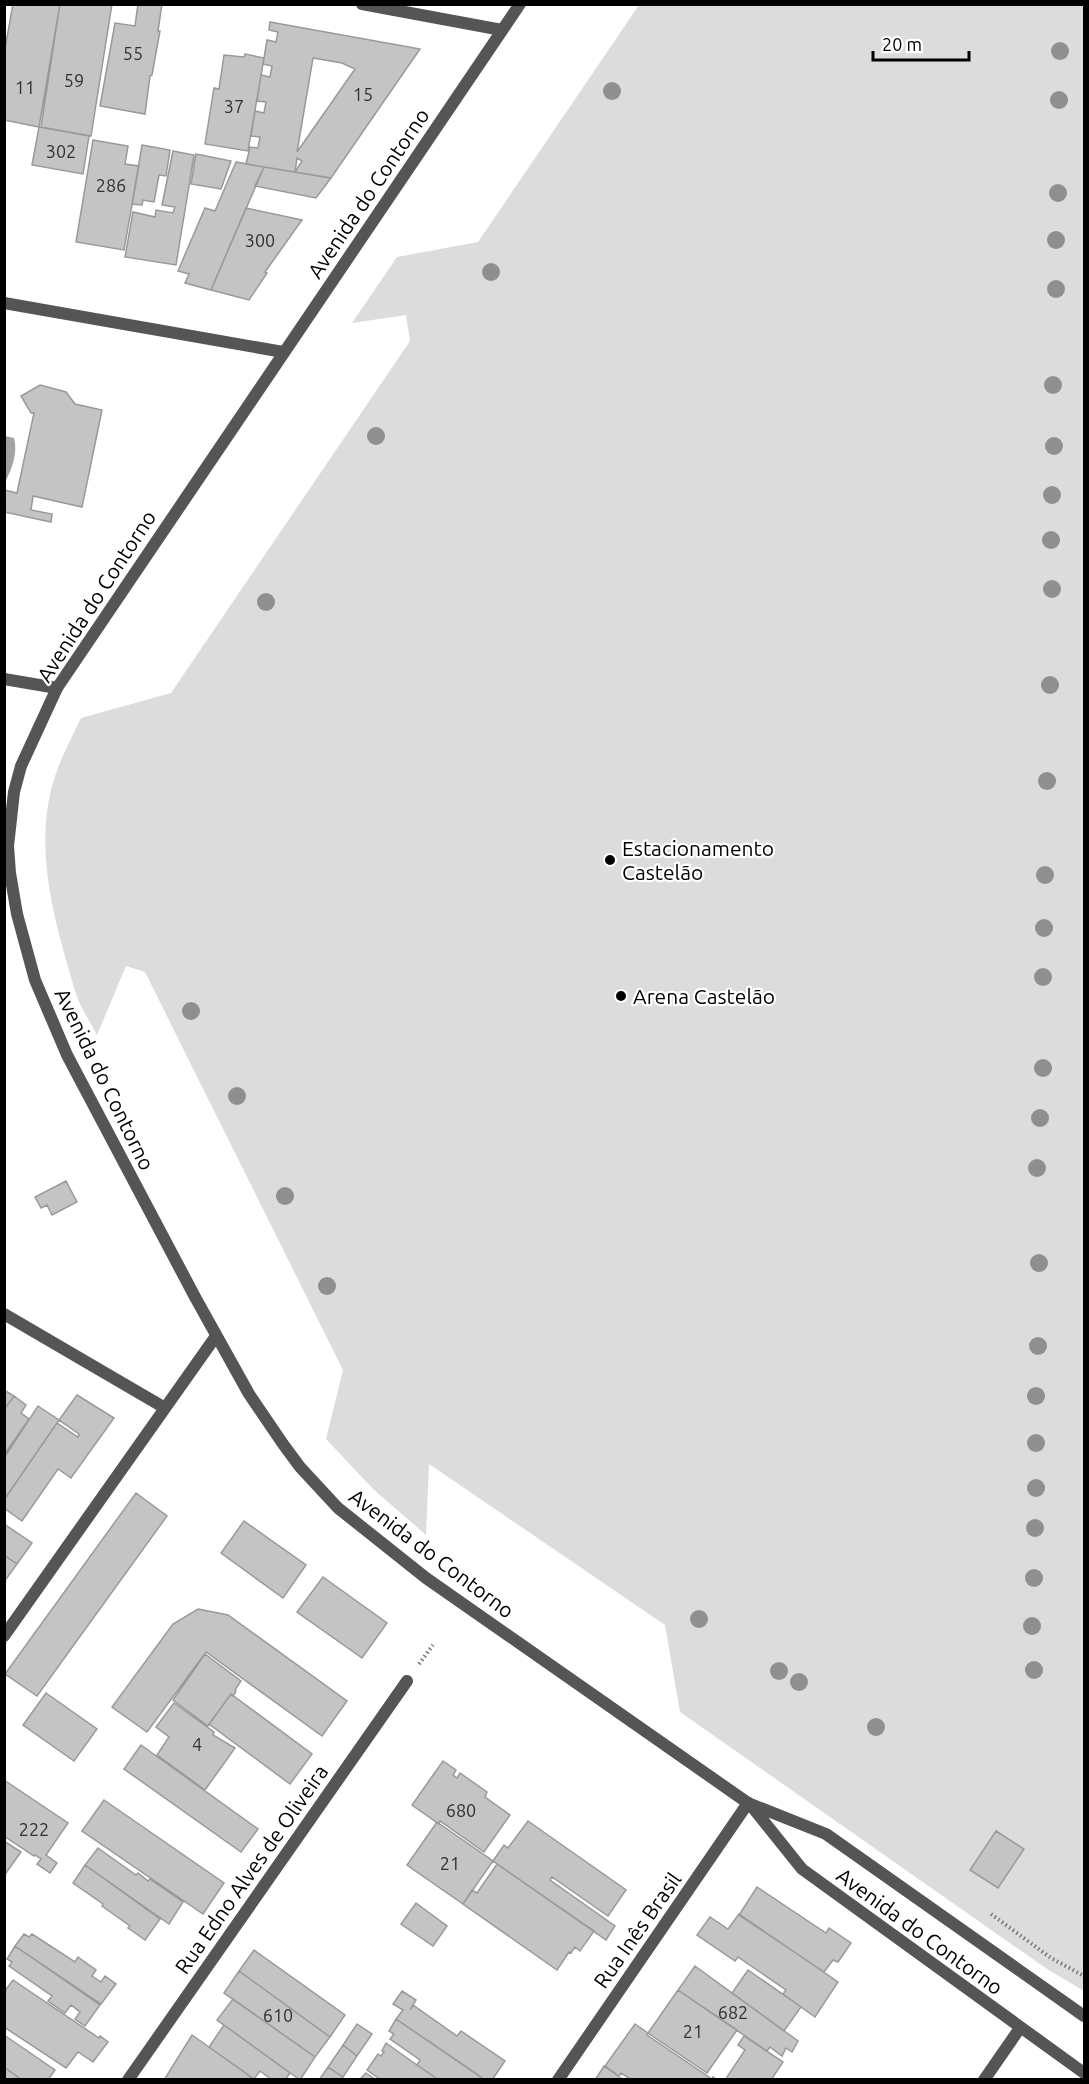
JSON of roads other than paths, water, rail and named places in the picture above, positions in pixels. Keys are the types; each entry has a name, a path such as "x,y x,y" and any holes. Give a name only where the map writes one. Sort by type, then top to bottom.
{"street":[{"path":"362,4 502,30"},
{"name":"Avenida do Contorno","path":"519,4 57,688 21,766 14,792 8,846 17,914 35,980 67,1055 249,1394 300,1467 338,1508 426,1578 748,1803 826,1834 1084,2016"},
{"path":"4,303 283,352"},
{"path":"4,679 57,688"},
{"path":"4,1314 165,1408"},
{"path":"4,1636 216,1336"},
{"name":"Rua Edno Alves de Oliveira","path":"128,2079 406,1681"},
{"name":"Avenida do Contorno","path":"748,1803 802,1869 1084,2073"},
{"name":"Rua Inês Brasil","path":"558,2079 748,1803"},
{"path":"984,2079 1020,2028"}],"place":[{"name":"Estacionamento Castelão","path":"610,860"},
{"name":"Arena Castelão","path":"621,996"}]}
